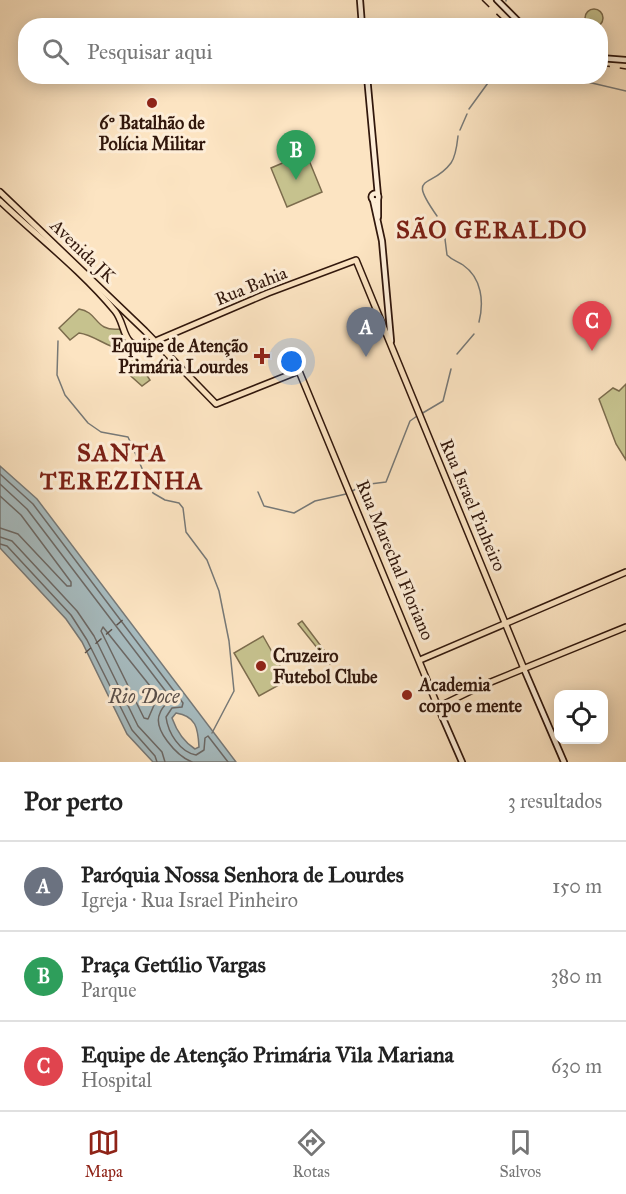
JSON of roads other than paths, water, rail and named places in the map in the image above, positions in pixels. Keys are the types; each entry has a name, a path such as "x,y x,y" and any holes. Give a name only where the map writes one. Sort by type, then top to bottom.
{"main road":[{"path":"360,0 361,18"},
{"path":"497,0 515,18"},
{"path":"608,59 626,60"},
{"path":"368,84 377,182 376,197 388,310 385,322"},
{"name":"Avenida JK","path":"0,192 145,331 216,404 299,371"},
{"name":"Avenida JK","path":"0,201 115,310 121,320 123,334 135,344 150,343"},
{"name":"Rua Israel Pinheiro","path":"356,260 385,322 393,356 564,762"},
{"name":"Rua Bahia","path":"159,340 268,293 356,260"},
{"name":"Rua Marechal Floriano","path":"299,371 462,762"},
{"path":"420,660 626,572"},
{"path":"438,707 626,627"}],"water":[{"name":"Rio Doce","path":"0,466 37,499 236,762 153,762 127,734 82,642 66,619 0,548","holes":["176,713 192,720 197,729 199,747 195,749 181,736 172,718"]}],"waterway":[{"path":"469,109 487,84"},
{"path":"596,84 626,91"},
{"path":"460,130 467,114"},
{"path":"437,216 423,193 423,187 451,163 458,136"},
{"path":"440,222 444,231 447,255 469,270 478,283 481,299 479,322"},
{"path":"457,354 474,334"},
{"path":"58,341 57,375 65,395 88,423 101,432 128,437 153,493 165,500 179,503 183,508 186,532 207,560 219,591 229,641 234,691 212,733"},
{"path":"421,414 443,401 451,369"},
{"path":"351,492 362,485 386,482 410,421 417,416"},
{"path":"258,492 264,506 294,513 315,501 346,494"}],"railway":[{"path":"482,0 501,18"},
{"path":"608,66 626,69"}],"place":[{"name":"6º Batalhão de Polícia Militar","path":"152,103"},
{"name":"Praça Getúlio Vargas","path":"296,180"},
{"name":"Equipe de Atenção Primária Vila Mariana","path":"592,351"},
{"name":"Equipe de Atenção Primária Lourdes","path":"262,356"},
{"name":"Paróquia Nossa Senhora de Lourdes","path":"366,357"},
{"name":"Cruzeiro Futebol Clube","path":"261,666"},
{"name":"Academia corpo e mente","path":"407,695"}],"district":[{"name":"SÃO GERALDO","path":"492,230"},
{"name":"SANTA TEREZINHA","path":"122,467"}]}
